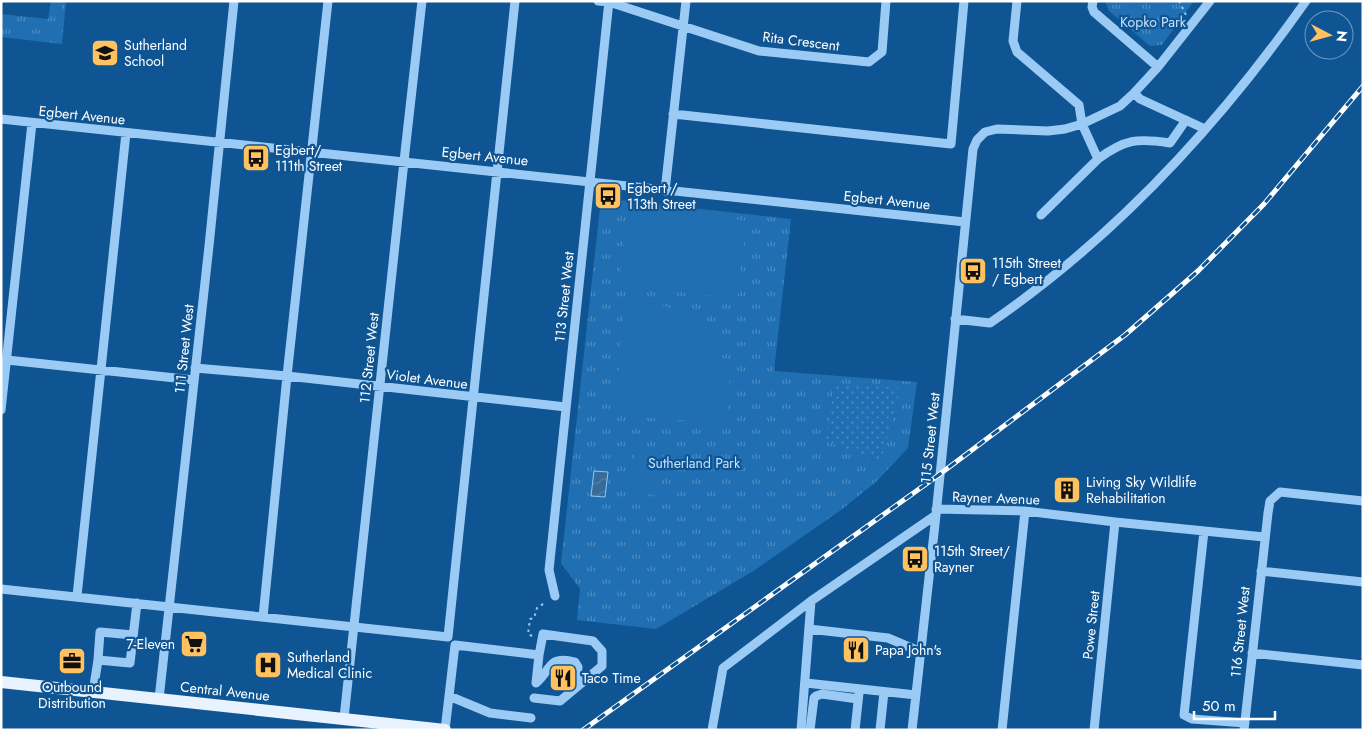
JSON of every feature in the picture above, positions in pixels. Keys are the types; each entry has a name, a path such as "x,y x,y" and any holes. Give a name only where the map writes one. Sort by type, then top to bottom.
{"main road":[{"name":"Central Avenue","path":"1,682 445,730"}],"street":[{"name":"111 Street West","path":"159,699 234,1"},
{"path":"263,617 328,1"},
{"name":"112 Street West","path":"344,718 422,1"},
{"path":"1,589 448,637 515,1"},
{"name":"Rita Crescent","path":"598,1 609,2 759,51 869,62 882,52 886,1"},
{"path":"666,191 686,1"},
{"path":"673,114 951,144 964,1"},
{"path":"1017,1 1013,42 1017,52 1079,105 1082,124 1098,159"},
{"path":"1093,1 1092,7 1094,12 1158,67"},
{"path":"1082,124 1120,106 1134,93 1158,67 1210,1"},
{"path":"955,319 990,324 1068,263 1105,230 1159,178 1205,129 1238,91 1306,1"},
{"name":"113 Street West","path":"555,596 549,570 609,2"},
{"path":"1134,93 1140,99 1205,129"},
{"name":"Egbert Avenue","path":"1,119 965,222"},
{"path":"1041,215 1098,159 1114,147 1145,139 1170,143 1186,120"},
{"path":"1,410 32,123"},
{"name":"115 Street West","path":"912,730 973,150 977,140 985,132 998,129 1048,131 1082,124"},
{"path":"77,596 126,133"},
{"path":"6,360 194,380"},
{"name":"Violet Avenue","path":"195,368 287,376 566,407"},
{"name":"116 Street West","path":"1245,726 1264,536 1270,501 1280,492 1363,501"},
{"path":"1002,730 1025,511"},
{"name":"Rayner Avenue","path":"936,512 1025,511 1115,522 1264,536"},
{"path":"712,730 723,668 811,601 936,512"},
{"name":"Powe Street","path":"1094,730 1115,522"},
{"path":"1204,531 1184,715 1192,719 1245,726"},
{"path":"1261,571 1363,582"},
{"path":"801,730 811,601"},
{"path":"98,660 130,663 137,603"},
{"path":"809,629 888,638 920,652"},
{"path":"93,692 100,632 133,635"},
{"path":"534,698 560,701 602,666 602,651 593,641 542,634 536,683 544,676 549,665 556,660 566,659 575,662 578,667 576,687"},
{"path":"445,730 455,645 539,655"},
{"path":"1252,653 1363,665"},
{"path":"806,683 859,694"},
{"path":"810,730 814,698 822,694 884,692 916,695"},
{"path":"880,730 884,692"},
{"path":"855,730 859,694"},
{"path":"449,696 490,713 531,718"}],"path":[{"path":"1179,1 1187,17"},
{"path":"542,640 528,634 530,619 534,618 537,608 555,596"}],"green space":[{"path":"51,1 66,1 62,44 1,37 1,14 48,19"},
{"name":"Kopko Park","path":"1105,1 1194,1 1162,45 1150,46 1109,11"},
{"name":"Sutherland Park","path":"601,198 791,219 774,371 917,382 908,448 877,481 841,510 755,570 656,629 577,620 580,589 561,563"},
{"path":"629,206 747,221 737,299 619,284"},
{"path":"625,300 654,304 686,312 711,332 730,373 727,423 621,416 615,408"},
{"path":"835,383 900,388 881,462 826,441"},
{"path":"635,452 658,454 655,495 631,493"}],"water":[{"path":"594,471 608,472 605,497 591,496"}],"railway":[{"path":"583,730 940,474 1125,335 1198,271 1264,204 1363,86"}],"place":[{"name":"Sutherland School","path":"105,53"},
{"name":"Egbert/ 111th Street","path":"256,158"},
{"name":"Egbert / 113th Street","path":"608,196"},
{"name":"115th Street / Egbert","path":"973,271"},
{"name":"Living Sky Wildlife Rehabilitation","path":"1067,490"},
{"name":"115th Street/ Rayner","path":"915,559"},
{"name":"7-Eleven","path":"194,644"},
{"name":"Papa John's","path":"856,650"},
{"name":"Outbound Distribution","path":"72,661"},
{"name":"Sutherland Medical Clinic","path":"268,665"},
{"name":"Taco Time","path":"563,678"}]}
